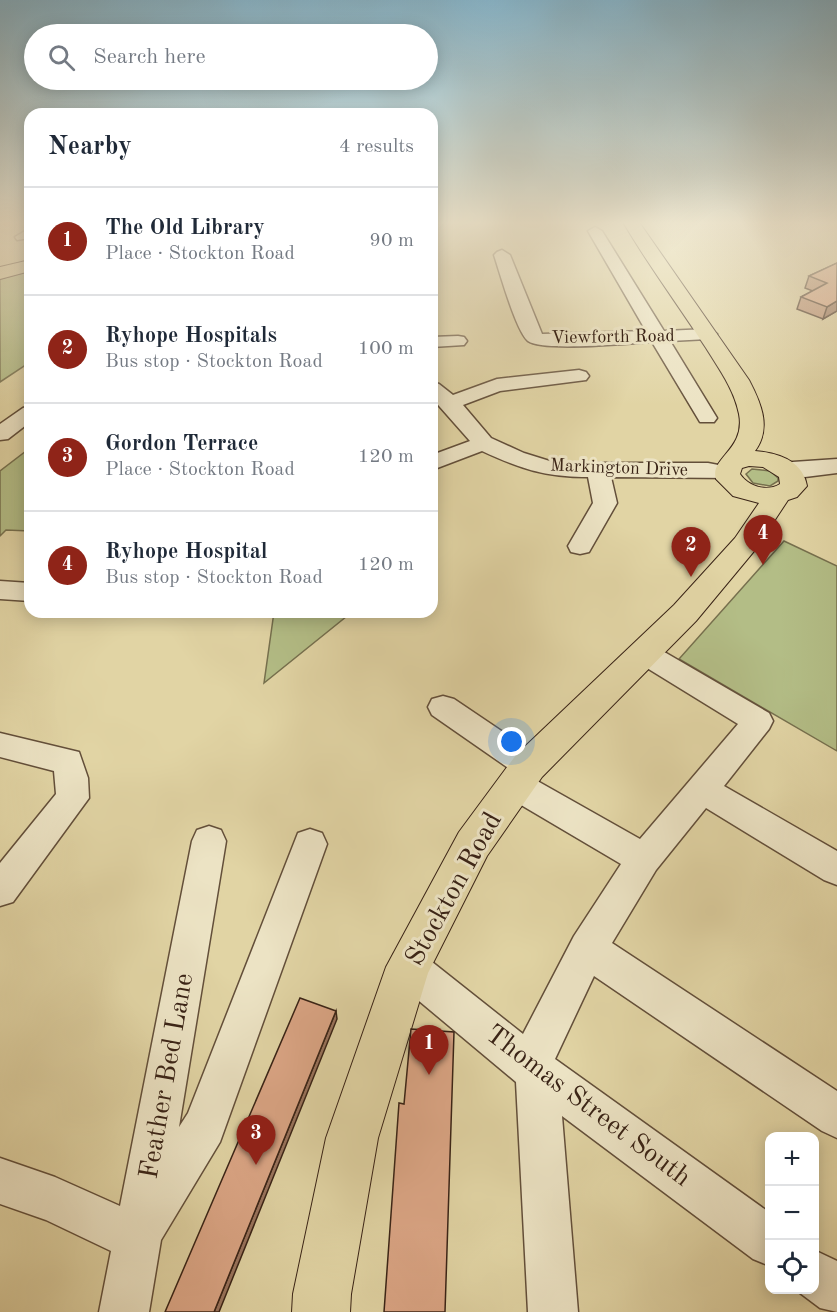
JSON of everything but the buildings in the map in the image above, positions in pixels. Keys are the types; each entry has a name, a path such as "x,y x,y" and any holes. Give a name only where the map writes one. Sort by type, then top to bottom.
{"main road":[{"path":"673,283 740,385 748,403 752,435 774,487"},
{"path":"752,435 730,468 729,480 774,487"},
{"path":"730,468 753,458 774,487"},
{"name":"Stockton Road","path":"321,1312 322,1294 352,1138 408,967 473,844 522,776 685,613 774,487"}],"street":[{"name":"Viewforth Road","path":"512,283 530,331 536,338 550,341 708,334"},
{"path":"626,283 707,418"},
{"path":"438,342 458,341"},
{"path":"450,403 497,385 579,376"},
{"name":"Markington Drive","path":"438,393 450,403 483,442 516,458 555,470 730,468"},
{"path":"0,434 24,416"},
{"path":"438,461 483,442"},
{"path":"774,487 837,466"},
{"path":"580,546 605,503 598,470"},
{"path":"0,590 24,592"},
{"path":"553,1312 534,1069 587,949 644,859 758,722 644,653"},
{"path":"443,707 522,776 644,859"},
{"path":"0,745 68,761 72,778 72,798 0,890"},
{"path":"701,789 837,869"},
{"name":"Feather Bed Lane","path":"124,1312 209,841"},
{"path":"0,1181 55,1200 137,1235 204,1127 310,844"},
{"path":"587,949 837,1116"},
{"name":"Thomas Street South","path":"408,967 534,1069 767,1240"},
{"path":"819,1278 837,1291"}],"green space":[{"path":"0,283 24,283 24,366 0,382"},
{"path":"24,453 24,531 6,530 0,536 0,471"},
{"path":"752,469 770,471 778,478 778,481 770,486 753,483 746,474"},
{"path":"784,541 837,566 837,751 679,659"},
{"path":"273,618 345,618 264,683"}],"place":[{"name":"Ryhope Hospital","path":"763,565"},
{"name":"Ryhope Hospitals","path":"691,577"},
{"name":"The Old Library","path":"429,1075"},
{"name":"Gordon Terrace","path":"256,1165"}]}
